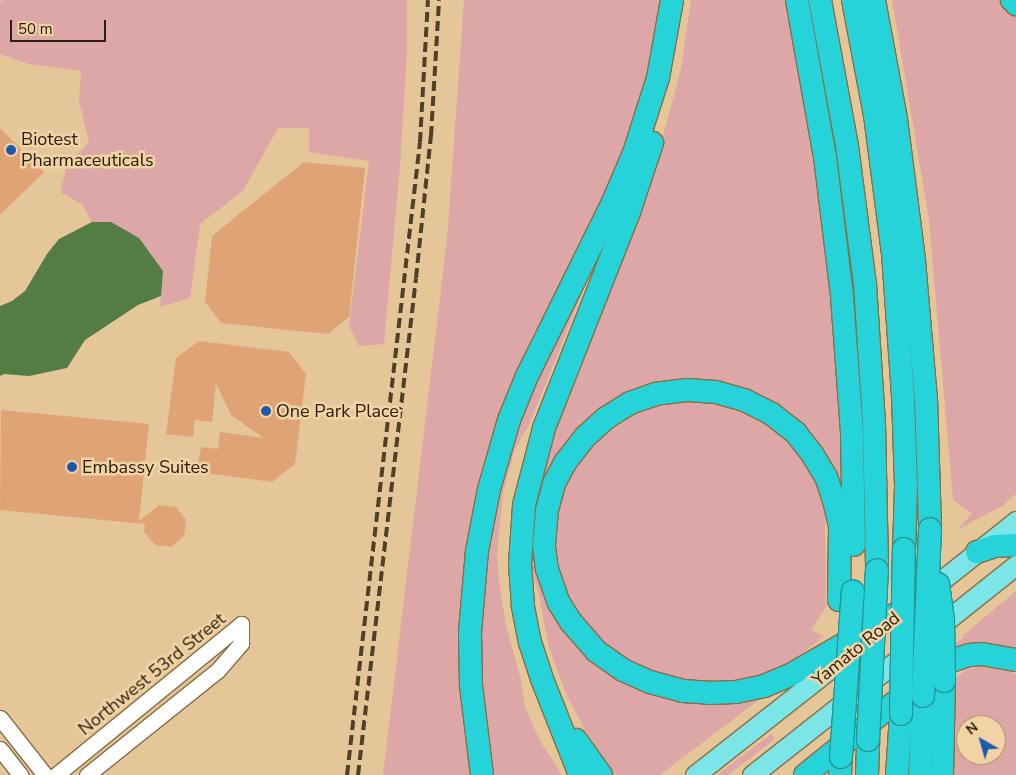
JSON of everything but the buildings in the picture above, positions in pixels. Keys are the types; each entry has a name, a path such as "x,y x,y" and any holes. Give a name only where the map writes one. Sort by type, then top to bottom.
{"highway":[{"path":"482,775 471,685 470,632 477,551 489,489 509,420 527,376 614,202 634,153 658,78 672,0"},
{"path":"580,775 533,651 523,606 520,564 524,505 544,428 645,168 668,78 682,0"},
{"path":"797,0 825,157 842,296 852,433 844,697 840,766"},
{"path":"820,0 845,136 865,284 874,423 877,570 867,775"},
{"path":"853,0 875,115 893,253 904,414 906,487 901,714 897,775"},
{"path":"874,0 896,119 914,260 925,390 930,528 920,775"},
{"path":"1012,0 1016,4"},
{"path":"846,595 840,526 826,477 813,455 796,433 772,414 744,400 716,392 687,390 656,394 630,403 606,418 585,437 566,461 554,484 547,510 544,546 547,569 559,603 571,622 596,651 623,670 650,682 682,691 709,693 736,692 764,686 792,674 908,607"},
{"path":"930,528 943,621 942,775"},
{"path":"977,552 995,546 1016,545"},
{"path":"805,775 929,675 951,661 970,655 982,654 1016,660"},
{"path":"554,708 600,775"}],"main road":[{"name":"Yamato Road","path":"695,775 1016,521"},
{"name":"Yamato Road","path":"752,775 1016,565"}],"street":[{"name":"Northwest 53rd Street","path":"56,775 241,624 240,644 217,670 87,775"},
{"path":"0,718 45,775"},
{"path":"0,749 20,775"}],"shaded area":[{"path":"3,0 407,0 407,53 400,166 384,344 359,346 349,326 369,161 309,152 309,128 278,128 243,191 200,224 190,298 160,307 163,271 111,222 92,222 82,204 61,193 66,166 89,142 79,101 81,71 29,64 0,54 0,2"},
{"path":"464,0 662,0 643,91 632,125 597,211 533,335 511,388 490,446 470,526 462,596 473,775 383,775 447,239"},
{"path":"691,0 788,0 827,223 846,485 837,486 801,427 669,383 549,475 555,617 572,641 600,666 764,696 660,775 616,775 585,730 567,696 549,648 538,590 529,565 531,521 547,448 656,162 681,69"},
{"path":"892,0 1005,0 1016,11 1016,494 1002,506 957,530 972,514 953,500 929,220"},
{"path":"92,222 111,222 139,238 163,271 161,296 138,305 85,340 67,368 29,376 4,374 0,376 0,306 12,301 25,291 47,254 59,239"},
{"path":"601,247 529,425 515,449 503,493 497,555 506,625 521,680 525,707 540,741 562,775 492,775 484,727 479,652 482,571 510,447 534,380"},
{"path":"700,402 723,405 739,411 760,420 778,432 801,456 818,483 825,506 826,607 811,630 824,636 794,660 760,680 708,684 677,681 629,663 589,632 562,588 551,542 555,510 572,467 594,445 609,432 636,414 655,407"},
{"path":"1016,591 1016,652 951,650 951,647 964,637 962,636"},
{"path":"983,666 1004,669 1016,674 1016,775 954,775 956,678 966,670"},
{"path":"771,734 775,739 728,775 717,775"}],"railway":[{"path":"347,775 420,142 428,0"},
{"path":"358,775 431,136 439,0"}],"place":[{"name":"Biotest Pharmaceuticals","path":"11,150"},
{"name":"One Park Place","path":"266,411"},
{"name":"Embassy Suites","path":"72,467"}]}
